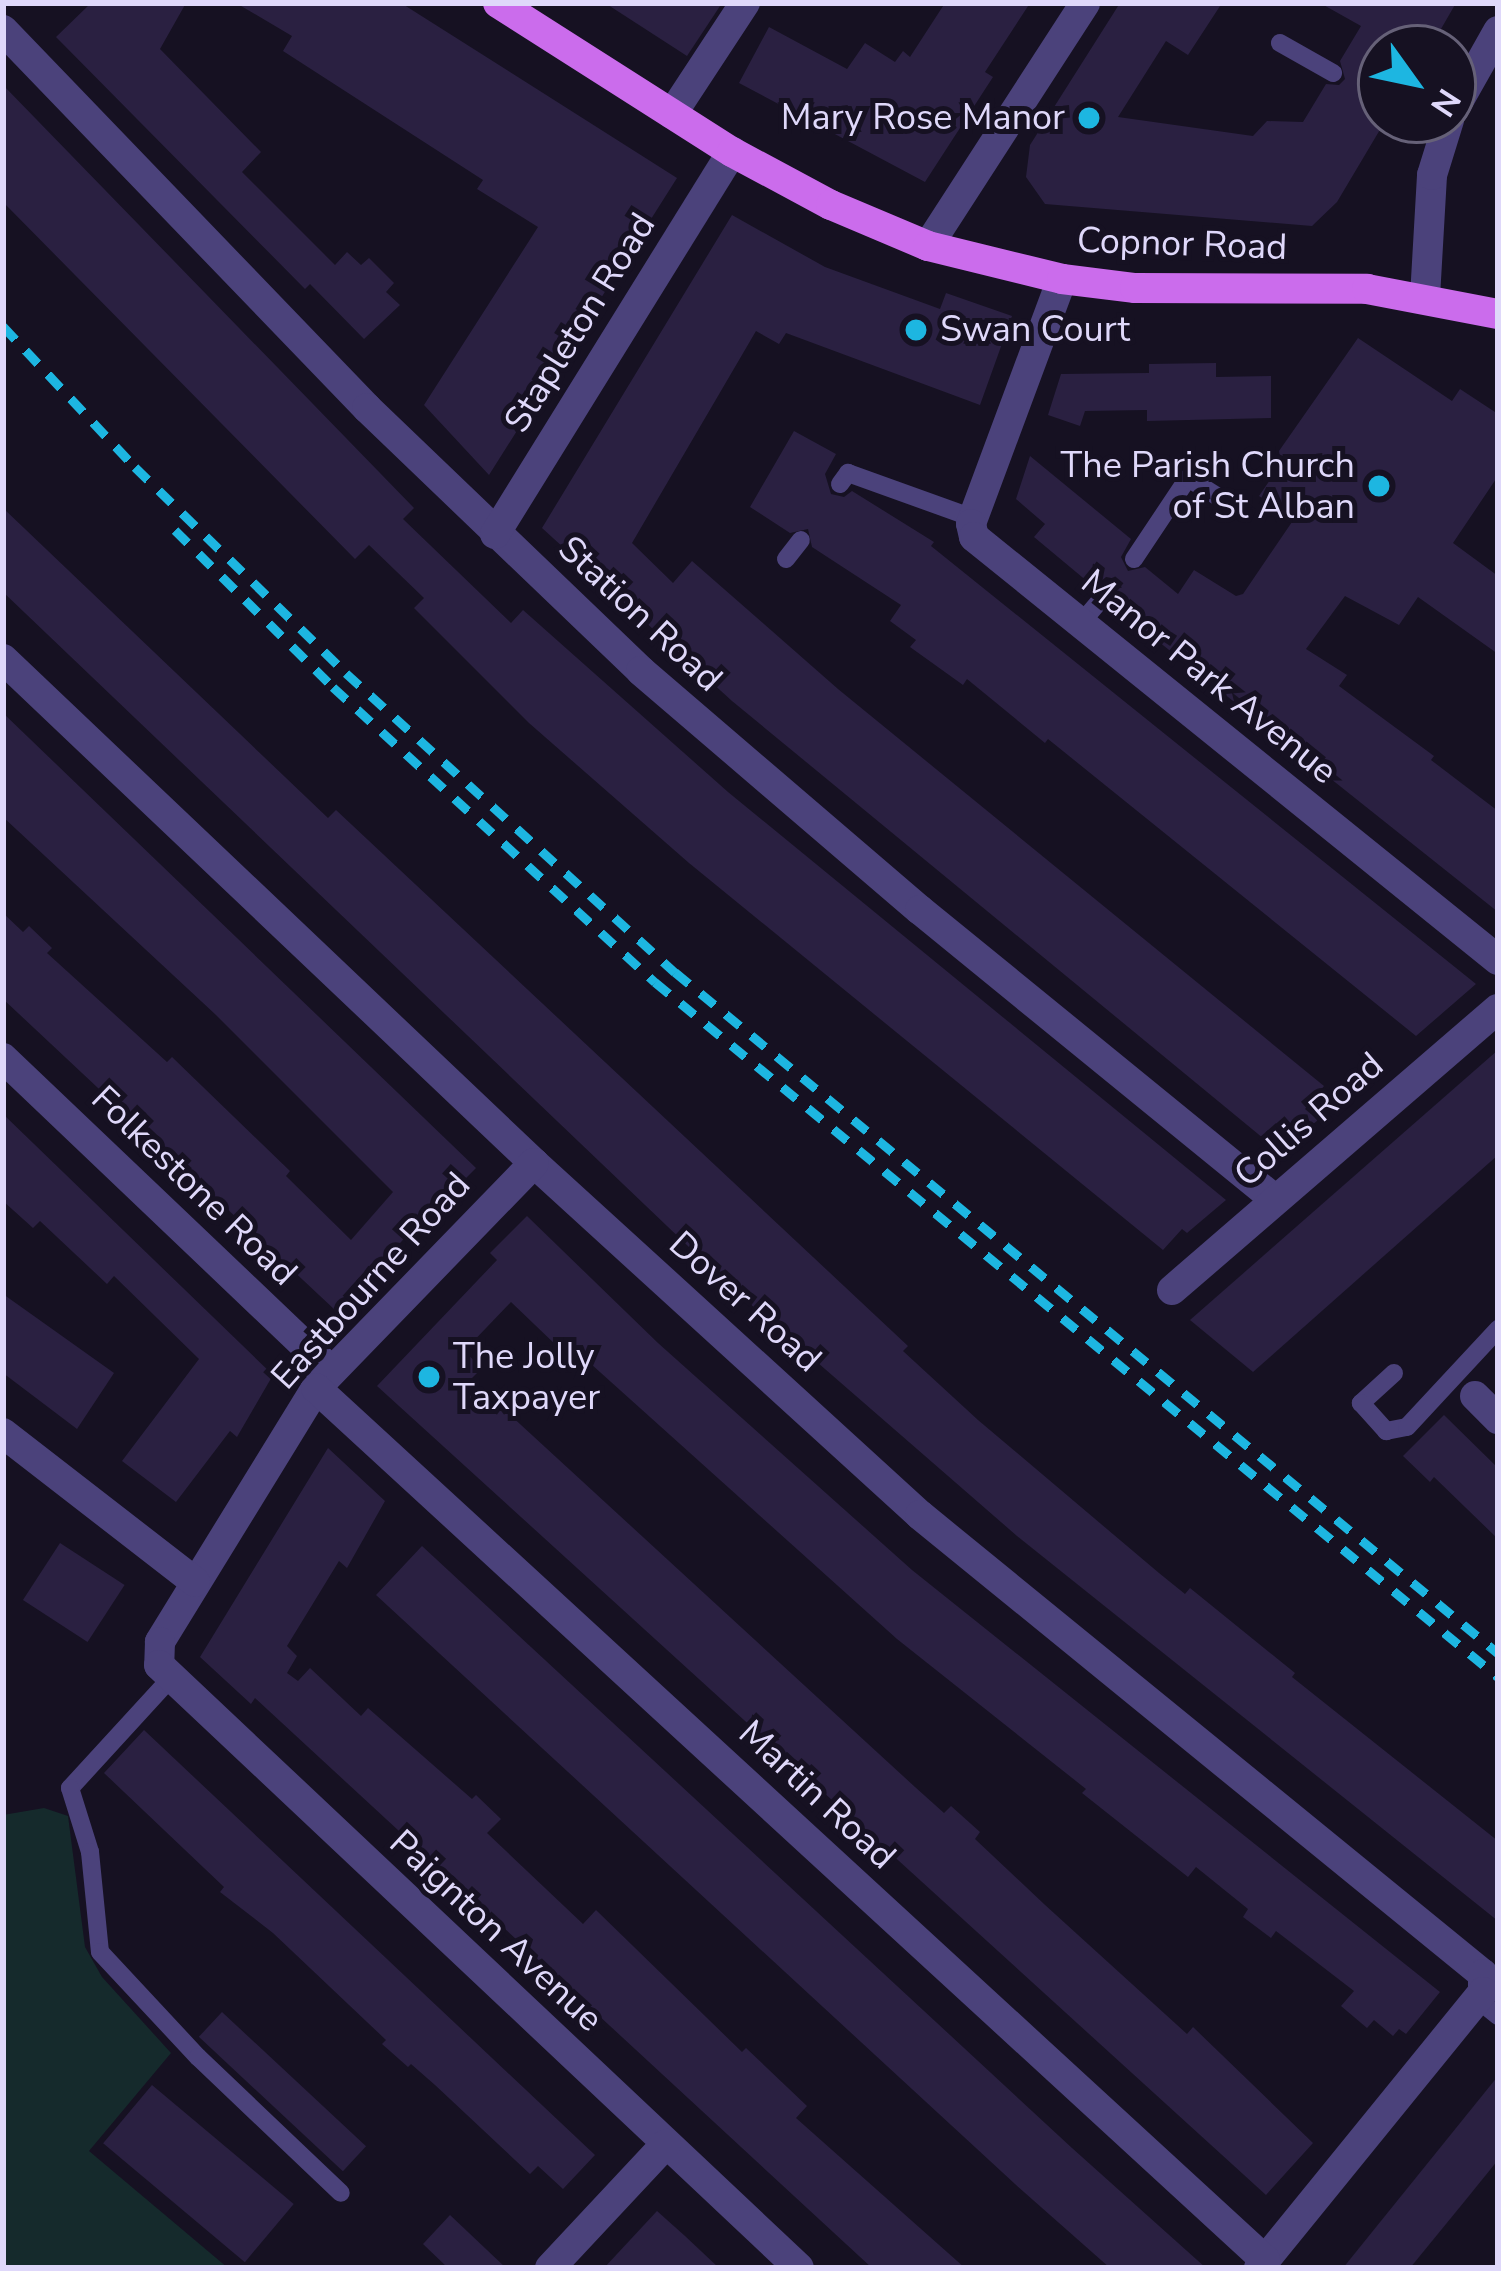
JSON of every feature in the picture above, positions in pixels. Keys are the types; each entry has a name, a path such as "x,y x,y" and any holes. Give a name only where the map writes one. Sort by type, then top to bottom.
{"main road":[{"name":"Copnor Road","path":"498,3 732,152 831,205 928,246 1062,278 1135,288 1367,289 1425,296 1498,314"}],"street":[{"path":"672,114 745,3"},
{"path":"928,246 1085,3"},
{"name":"Station Road","path":"3,30 367,409 495,534 739,757 1275,1201"},
{"path":"1477,64 1498,31"},
{"path":"1425,296 1426,226 1438,144"},
{"name":"Stapleton Road","path":"495,534 732,152"},
{"path":"973,518 1062,278"},
{"name":"Manor Park Avenue","path":"973,518 974,537 1498,959"},
{"name":"Dover Road","path":"3,659 534,1163 952,1542 1472,1960 1483,1975 1487,2007"},
{"name":"Collis Road","path":"1172,1290 1498,1010"},
{"name":"Folkestone Road","path":"3,1058 324,1379"},
{"name":"Eastbourne Road","path":"170,1679 159,1665 160,1642 324,1379 534,1163"},
{"name":"Martin Road","path":"324,1379 1262,2264"},
{"path":"1475,1396 1498,1418"},
{"path":"4,1435 195,1582"},
{"name":"Paignton Avenue","path":"170,1679 799,2268"},
{"path":"1262,2264 1487,2007"},
{"path":"550,2268 666,2144"}],"lane":[{"path":"1280,44 1333,74"},
{"path":"840,484 848,473 973,518"},
{"path":"1134,559 1188,478 1219,497"},
{"path":"787,559 801,540"},
{"path":"1081,623 1109,590"},
{"path":"1394,1373 1361,1402 1386,1431 1407,1426 1498,1330"},
{"path":"170,1679 70,1789 90,1852 100,1952 198,2057 341,2193"}],"green space":[{"path":"44,1808 68,1816 85,1947 102,1977 171,2053 89,2151 228,2268 3,2268 3,1815"}],"building":[{"path":"91,3 186,3 160,49 261,152 242,172 335,265 347,252 361,265 369,258 394,283 386,292 400,305 364,339 310,284 305,289 56,37"},
{"path":"236,3 401,3 677,178 489,475 424,405 538,227 477,189 483,180 283,51 292,36"},
{"path":"605,3 722,3 687,56"},
{"path":"945,3 1030,3 985,72 993,77 925,182 739,83 769,27 847,69 865,43 895,62 903,51 910,57"},
{"name":"Mary Rose Manor","path":"1120,3 1222,3 1188,55 1166,41 1118,117 1253,136 1267,121 1303,122 1326,84 1339,85 1345,79 1340,61 1357,33 1357,144 1371,144 1337,202 1312,226 1045,204 1026,177 1030,145"},
{"name":"Mary Rose Manor","path":"1320,3 1456,3 1444,24 1357,24"},
{"path":"3,85 414,508 403,519 511,623 523,610 728,792 1226,1200 1187,1233 1182,1229 1163,1250 689,863 529,723 414,608 424,598 369,545 355,559 3,202"},
{"path":"732,215 825,267 940,309 946,293 1012,316 980,405 786,333 779,344 756,331 632,543 673,583 692,561 838,689 1324,1086 1305,1109 1318,1120 1280,1152 732,701 542,528"},
{"path":"1358,338 1452,401 1460,389 1498,414 1498,476 1453,543 1498,576 1498,654 1418,597 1399,625 1345,596 1306,649 1347,675 1339,686 1434,756 1431,760 1498,811 1498,912 1144,630 1149,623 1119,599 1117,579 1106,577 1094,587 1034,537 1045,524 1016,499 1030,456 1131,539 1121,557 1128,571 1145,567 1178,594 1194,570 1236,596 1243,594 1294,519 1259,496 1281,464 1279,451"},
{"path":"1216,363 1216,377 1271,376 1271,418 1147,421 1147,410 1085,411 1080,426 1048,415 1061,374 1149,373 1149,364"},
{"path":"794,431 836,454 825,474 831,494 844,497 852,491 934,542 931,546 1476,984 1416,1036 1048,739 1045,743 967,679 963,685 910,647 916,640 890,621 901,605 812,547 808,529 790,533 750,507"},
{"path":"3,508 328,818 336,810 908,1346 903,1351 978,1420 1159,1573 1185,1594 1190,1588 1295,1673 1292,1677 1498,1841 1498,1921 1017,1536 733,1289 3,592"},
{"path":"3,713 476,1168 335,1310 3,999 3,913 23,932 29,926 52,948 47,953 167,1062 172,1057 290,1171 286,1176 351,1240 393,1192 216,1015 3,817"},
{"path":"1498,1050 1498,1155 1253,1372 1190,1320"},
{"path":"3,1114 273,1375 237,1437 230,1431 176,1502 122,1461 199,1359 114,1276 107,1284 40,1221 33,1228 3,1201"},
{"path":"527,1216 658,1343 912,1570 1440,1992 1406,2034 1399,2029 1393,2036 1374,2020 1367,2028 1341,2006 1354,1991 1276,1931 1271,1938 1243,1917 1248,1909 1196,1867 1188,1877 1082,1793 1086,1789 897,1639 591,1364 587,1367 562,1343 558,1347 511,1302 464,1351 482,1368 471,1379 944,1813 951,1806 980,1832 975,1839 1044,1904 1187,2034 1193,2027 1313,2143 1266,2195 377,1386 497,1260 490,1253"},
{"path":"3,1294 114,1373 77,1429 3,1373"},
{"path":"1444,1415 1498,1468 1498,1539 1434,1477 1430,1482 1403,1456"},
{"path":"328,1448 385,1501 347,1568 339,1561 287,1646 297,1656 287,1673 298,1681 310,1668 361,1716 368,1708 472,1799 476,1795 501,1819 487,1833 583,1924 596,1910 742,2052 746,2048 807,2106 796,2118 965,2268 872,2268 255,1698 251,1704 200,1657"},
{"path":"60,1543 125,1585 88,1642 23,1600"},
{"path":"422,1546 1206,2268 1110,2268 1015,2184 376,1595"},
{"path":"144,1730 595,2155 563,2189 538,2166 530,2174 435,2085 382,2044 386,2040 273,1933 220,1892 224,1887 104,1773"},
{"path":"222,2012 366,2146 343,2171 199,2037"},
{"path":"1498,2076 1498,2160 1410,2268 1343,2268"},
{"path":"152,2085 294,2204 245,2262 103,2143"},
{"path":"657,2211 685,2236 719,2268 604,2268"},
{"path":"450,2215 506,2268 448,2268 423,2244"}],"railway":[{"path":"3,326 135,467 346,673 675,972 1498,1653"},
{"path":"175,530 333,687 655,982 1498,1677"}],"place":[{"name":"Mary Rose Manor","path":"1089,118"},
{"name":"Swan Court","path":"916,330"},
{"name":"The Parish Church of St Alban","path":"1379,486"},
{"name":"The Jolly Taxpayer","path":"429,1377"}]}
